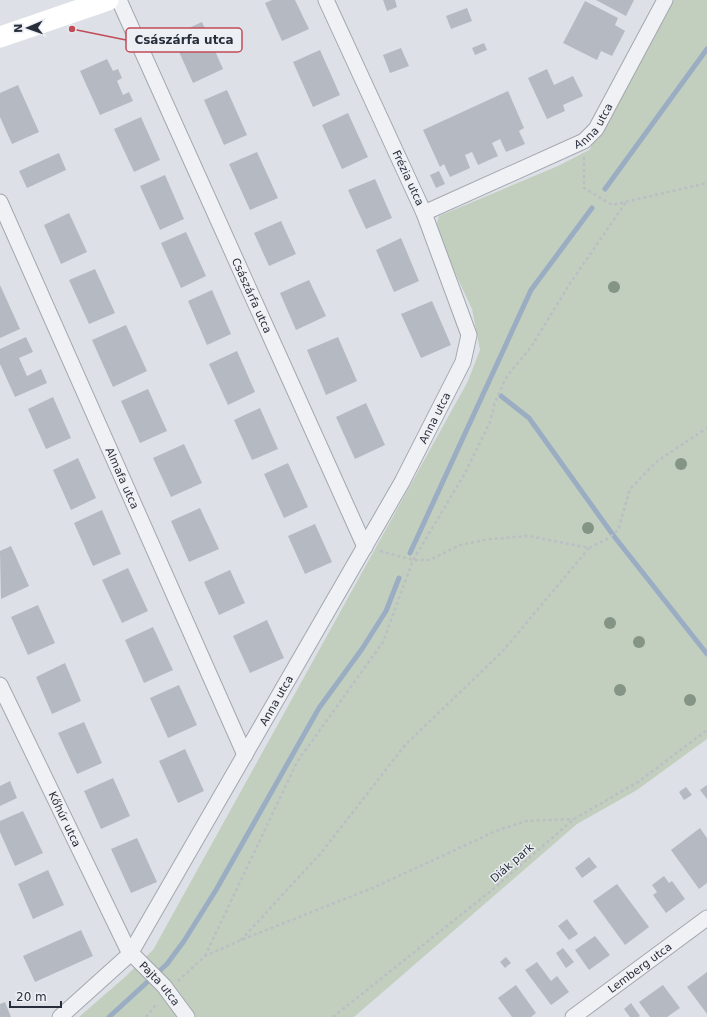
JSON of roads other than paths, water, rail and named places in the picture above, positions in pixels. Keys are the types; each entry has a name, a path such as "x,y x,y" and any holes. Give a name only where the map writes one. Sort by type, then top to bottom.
{"main road":[{"path":"0,37 108,0"}],"street":[{"name":"Császárfa utca","path":"119,0 365,547"},
{"name":"Frézia utca","path":"326,0 424,213 469,335 463,362"},
{"name":"Anna utca","path":"424,213 584,141 596,129 665,0"},
{"name":"Almafa utca","path":"0,202 245,755"},
{"name":"Anna utca","path":"60,1017 132,955 402,482 463,362"},
{"name":"Kőhúr utca","path":"0,685 4,703 132,955"},
{"name":"Lemberg utca","path":"573,1017 707,918"},
{"name":"Pajta utca","path":"132,955 166,988 187,1017"}],"waterway":[{"path":"605,189 707,49"},
{"path":"410,553 531,290 592,208"},
{"path":"501,396 529,418 613,535 707,654"},
{"path":"109,1017 167,964 184,941 216,890 319,708 362,649 386,611 399,578"}],"place":[{"name":"Császárfa utca","path":"72,29"}]}
